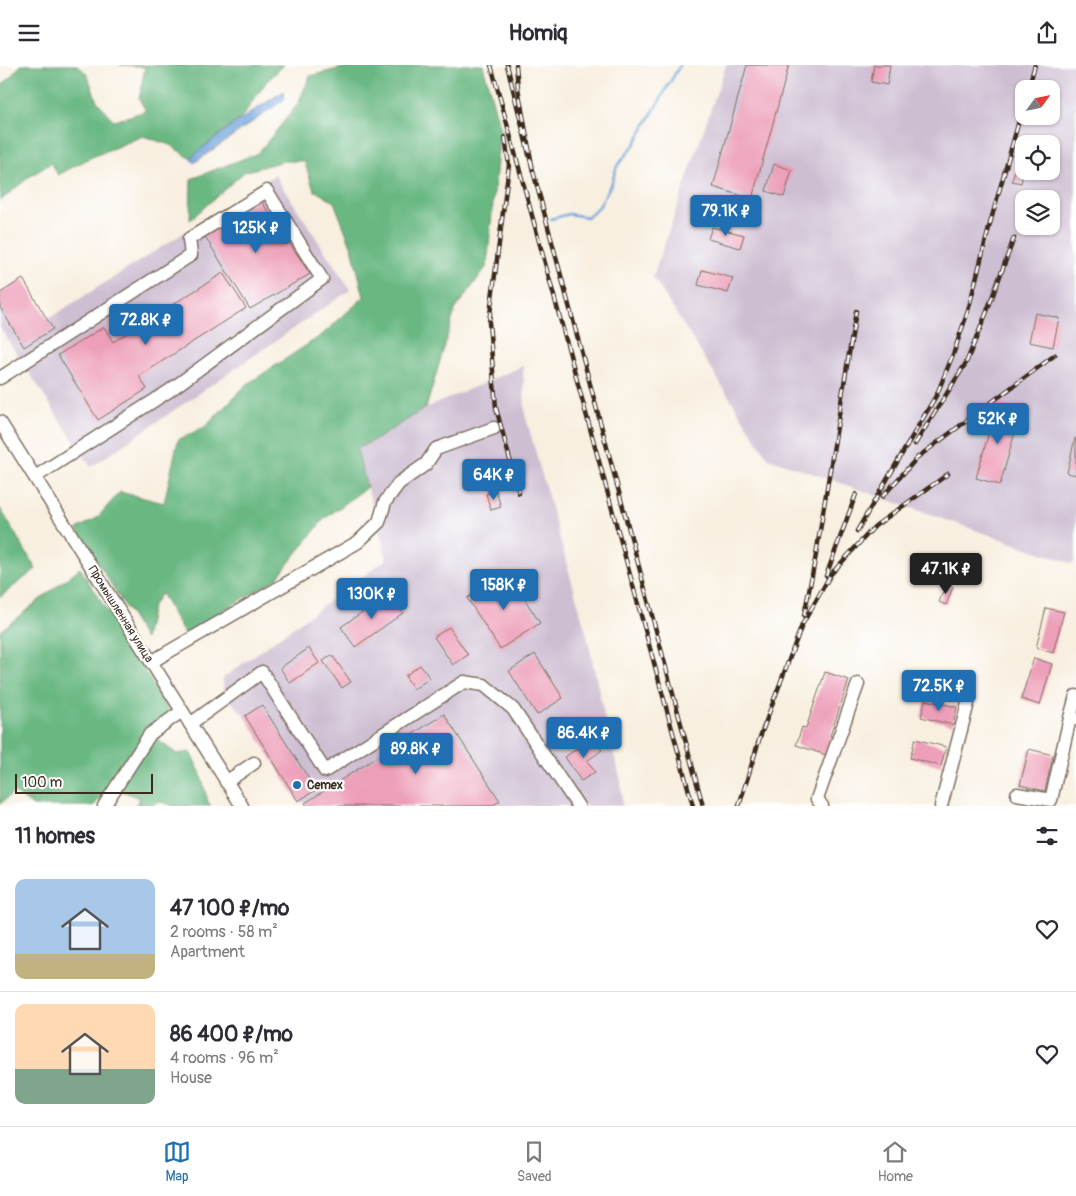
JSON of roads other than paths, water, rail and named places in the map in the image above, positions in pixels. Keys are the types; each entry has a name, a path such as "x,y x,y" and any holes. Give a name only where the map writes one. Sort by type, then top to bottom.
{"street":[{"path":"0,378 191,255 189,239 267,191 322,279 169,391 35,477"},
{"name":"Промышленная улица","path":"0,422 242,806"},
{"path":"151,662 358,543 379,521 385,502 399,483 426,464 436,449 494,427"},
{"path":"190,723 262,671 325,771 464,682 484,685 513,709 578,806"},
{"path":"822,806 817,799 858,684"},
{"path":"1017,793 1051,800 1073,718 1076,696"},
{"path":"941,806 968,703"},
{"path":"104,806 150,733 182,711"},
{"path":"226,782 254,763"}],"water":[{"path":"284,91 285,99 194,163 190,158 236,123"}],"waterway":[{"path":"551,219 569,214 588,217 599,207 612,182 617,166 634,145 680,65"}],"railway":[{"path":"491,65 693,806"},
{"path":"507,65 533,171 518,88 516,65"},
{"path":"1031,80 1035,65"},
{"path":"857,531 937,394 954,352 968,311 1018,125"},
{"path":"505,137 509,165 489,322 496,408 519,493"},
{"path":"533,171 703,806"},
{"path":"915,444 966,363 1014,238"},
{"path":"804,616 816,555 856,311"},
{"path":"882,497 918,457 1055,355"},
{"path":"739,806 760,737 802,625 831,574 875,526 948,474"},
{"path":"826,576 856,494"}],"place":[{"name":"Cemex","path":"297,785"}]}
